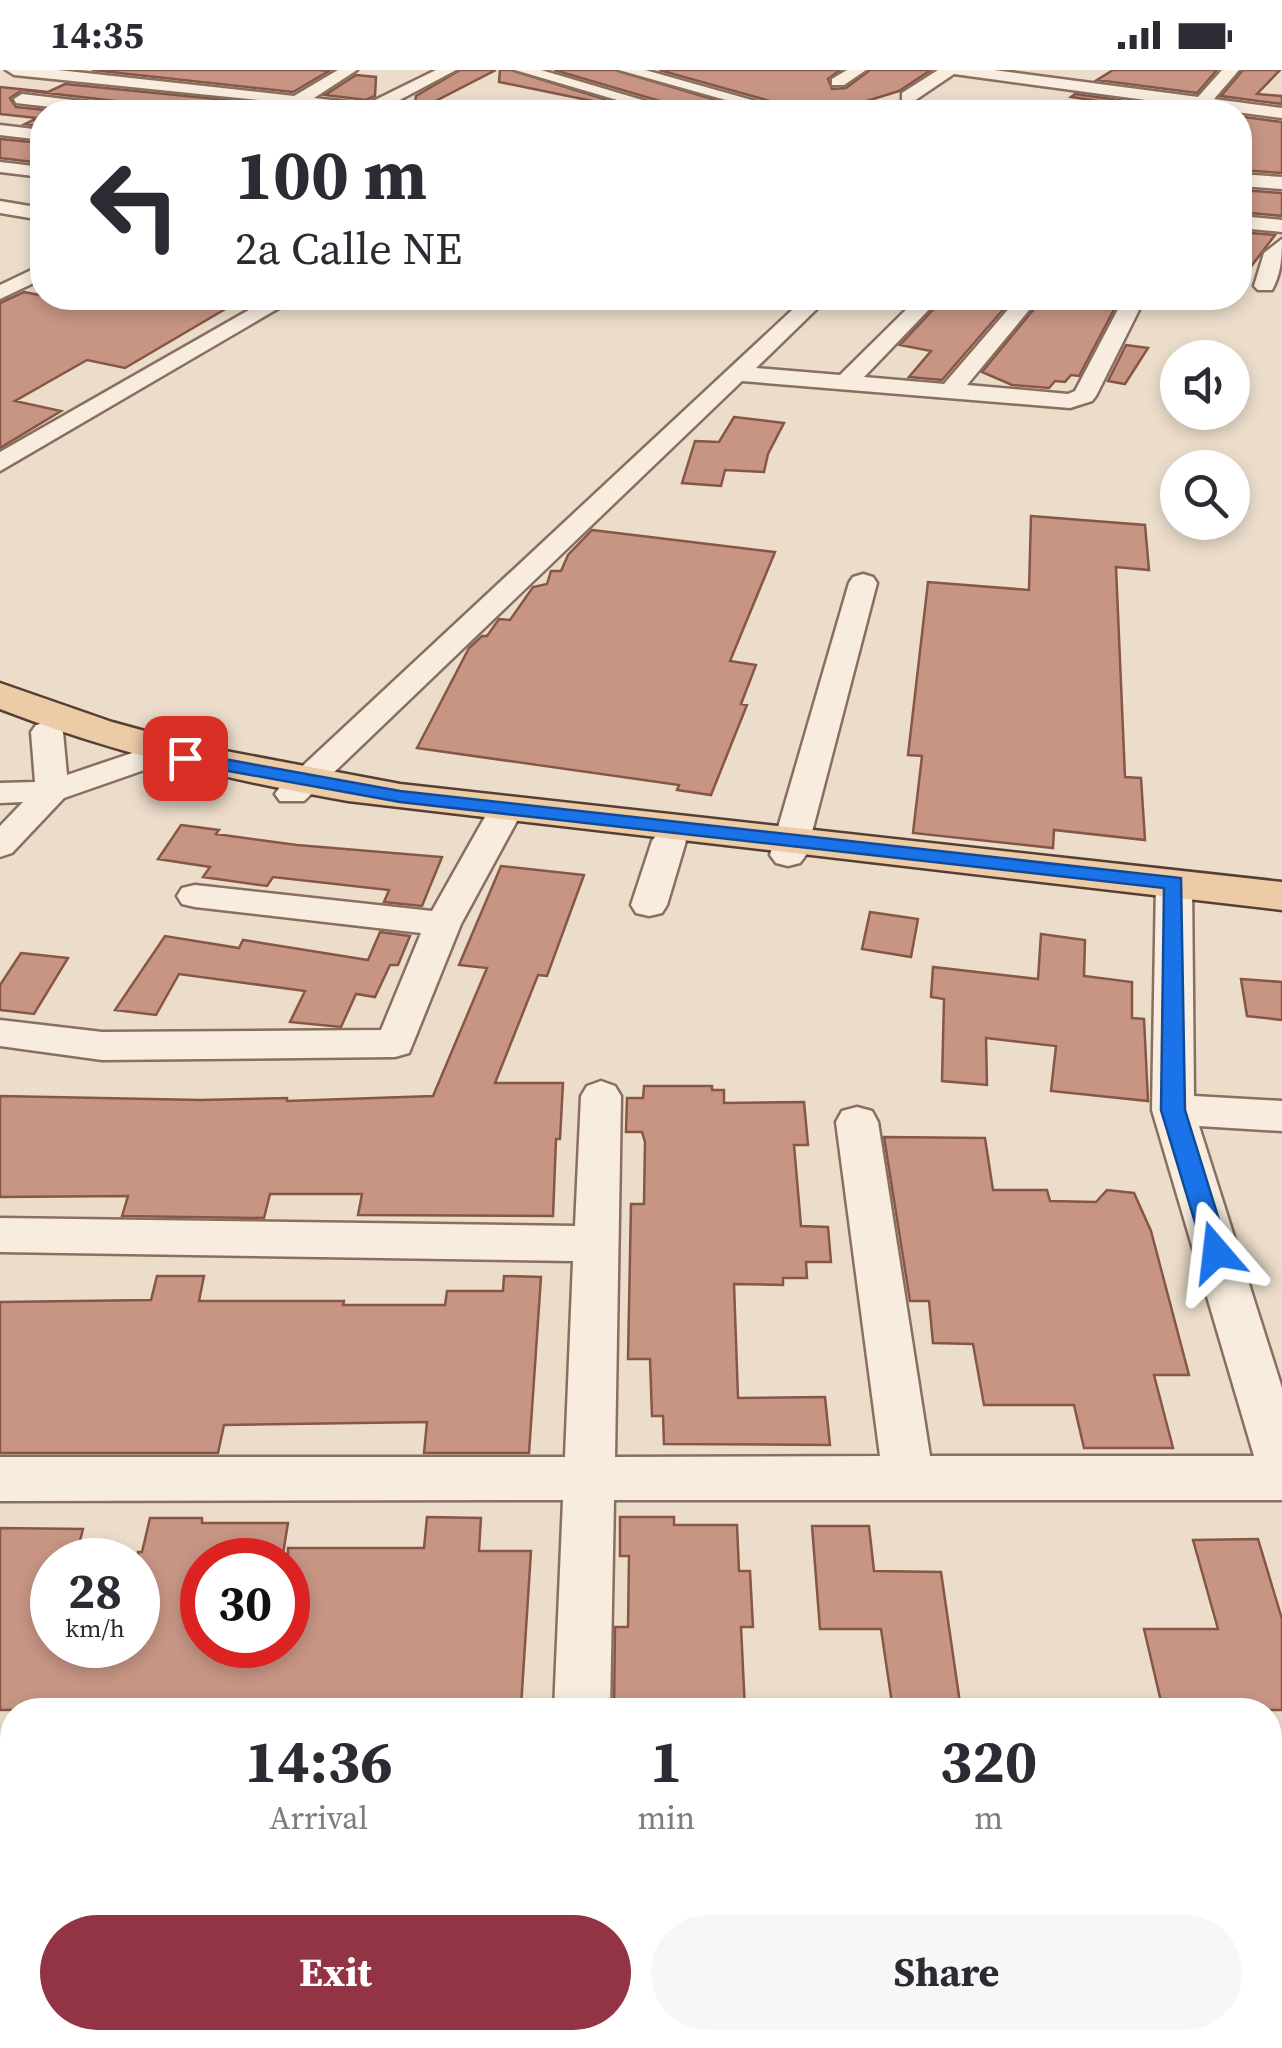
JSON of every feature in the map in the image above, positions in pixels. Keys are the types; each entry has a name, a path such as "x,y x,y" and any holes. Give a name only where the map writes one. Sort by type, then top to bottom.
{"main road":[{"path":"0,695 64,722 298,788"},
{"path":"0,712 47,732 138,761 298,788 1174,893 1282,896"},
{"path":"504,815 669,841 791,848"},
{"path":"1174,893 1282,916"}],"street":[{"path":"14,70 76,73 298,100 349,70"},
{"path":"147,84 173,70"},
{"path":"389,100 448,70"},
{"path":"522,70 633,100"},
{"path":"627,70 736,100"},
{"path":"838,82 858,70"},
{"path":"908,98 949,70"},
{"path":"958,70 1120,100"},
{"path":"1103,98 1136,72"},
{"path":"0,110 76,73"},
{"path":"224,91 249,77"},
{"path":"1203,100 1221,80"},
{"path":"22,99 30,100"},
{"path":"1252,112 1282,113"},
{"path":"0,130 30,134"},
{"path":"0,167 30,171"},
{"path":"1252,181 1282,183"},
{"path":"0,206 30,212"},
{"path":"1252,223 1282,226"},
{"path":"1274,286 1280,250"},
{"path":"14,261 30,265"},
{"path":"0,293 30,275"},
{"path":"0,463 264,310"},
{"path":"298,788 806,310"},
{"path":"844,384 918,310"},
{"path":"949,392 1020,310"},
{"path":"740,374 1070,401 1084,396 1128,310"},
{"path":"791,848 863,583"},
{"path":"0,846 52,791 47,732"},
{"path":"0,793 52,791 138,761"},
{"path":"0,1033 102,1046 395,1043 443,924 504,815"},
{"path":"649,904 669,841"},
{"path":"1174,893 1173,1110 1282,1467"},
{"path":"194,896 443,924"},
{"path":"582,1698 601,1096"},
{"path":"1173,1110 1282,1116"},
{"path":"857,1122 908,1478"},
{"path":"0,1235 597,1244"},
{"path":"0,1479 1282,1478"}],"building":[{"path":"92,70 319,70 329,71 293,92"},
{"path":"460,70 496,70 437,100 416,100 416,96"},
{"path":"500,70 511,70 607,100 587,100 499,82"},
{"path":"554,70 615,70 716,100 656,100"},
{"path":"659,70 840,70 828,79 832,89 846,88 870,70 931,70 899,91 870,100 766,100"},
{"path":"1113,70 1217,70 1197,93 1097,80"},
{"path":"1243,70 1280,70 1257,94 1282,96 1282,104 1221,96"},
{"path":"356,75 376,77 375,96 366,100 325,95"},
{"path":"65,84 225,100 107,100 22,90 10,98 16,107 30,108 30,117 0,114 0,87 48,92"},
{"path":"1075,94 1118,100 1092,100 1071,97"},
{"path":"1252,118 1282,122 1282,173 1252,171"},
{"path":"0,139 30,142 30,162 0,158"},
{"path":"1252,191 1282,193 1282,216 1252,213"},
{"path":"1252,233 1275,235 1252,265"},
{"path":"24,292 30,293 30,310 224,310 125,368 87,360 15,401 61,411 0,448 0,303"},
{"path":"933,310 1003,310 942,380 909,377 931,351 900,345"},
{"path":"1033,310 1114,310 1079,376 1071,375 1065,382 1055,381 1049,388 1012,385 982,372"},
{"path":"1126,345 1148,348 1125,384 1108,381"},
{"path":"734,417 784,423 768,454 764,472 725,470 721,486 682,483 695,441 719,442"},
{"path":"1031,516 1145,525 1149,570 1116,567 1125,777 1141,778 1145,840 1054,830 1053,848 913,833 922,756 908,755 928,582 1029,590"},
{"path":"592,530 775,552 730,661 756,665 741,704 747,705 711,795 677,790 679,785 417,748 469,648 487,636 499,619 510,620 533,587 547,584 551,571 561,571 568,555"},
{"path":"181,825 297,845 442,857 422,906 384,902 389,890 273,877 267,886 203,877 210,867 158,859"},
{"path":"501,866 584,875 547,976 538,975 495,1083 563,1083 553,1216 358,1215 362,1194 270,1194 264,1218 122,1216 128,1196 0,1197 0,1096 287,1101 433,1096 487,968 459,965"},
{"path":"870,912 918,919 911,957 862,949"},
{"path":"380,932 410,936 398,965 390,965 375,997 356,994 341,1027 290,1022 305,991 179,974 156,1015 115,1010 165,936 239,948 243,940 368,960"},
{"path":"1041,934 1085,940 1084,976 1132,982 1132,1018 1144,1019 1148,1101 1051,1091 1056,1046 986,1038 987,1085 942,1081 944,999 931,997 933,967 1038,979"},
{"path":"21,953 68,958 34,1014 0,1010 0,985"},
{"path":"1241,979 1282,982 1282,1020 1247,1016"},
{"path":"644,1086 712,1086 712,1090 724,1090 724,1103 804,1102 808,1145 794,1145 801,1226 828,1227 831,1262 806,1262 807,1278 783,1278 783,1285 734,1284 738,1398 825,1397 830,1445 664,1444 663,1416 652,1416 650,1359 628,1359 631,1204 644,1204 645,1142 642,1132 626,1132 627,1098 643,1098"},
{"path":"884,1137 985,1138 993,1190 1047,1190 1050,1201 1096,1202 1107,1190 1134,1193 1151,1231 1189,1375 1154,1375 1173,1448 1084,1448 1074,1405 984,1405 973,1344 933,1343 929,1301 910,1301"},
{"path":"157,1276 204,1276 199,1301 344,1301 343,1305 445,1305 447,1291 503,1291 504,1276 541,1277 529,1453 424,1453 427,1422 224,1425 218,1453 0,1453 0,1302 151,1300"},
{"path":"427,1517 481,1518 479,1551 531,1551 522,1698 0,1698 0,1528 83,1529 81,1538 30,1538 30,1668 160,1668 160,1538 145,1538 150,1518 202,1518 202,1523 288,1523 286,1538 180,1538 180,1668 310,1668 310,1548 424,1548"},
{"path":"620,1517 674,1517 674,1525 737,1525 739,1571 750,1571 753,1627 741,1627 744,1698 614,1698 615,1627 628,1627 629,1556 620,1556"},
{"path":"812,1526 869,1526 874,1571 941,1572 959,1698 891,1698 881,1629 820,1629"},
{"path":"1258,1539 1282,1619 1282,1698 1160,1698 1144,1629 1218,1629 1193,1540"}],"waterway":[{"path":"853,99 857,100"}],"route":[{"path":"185,758 400,797 1174,882 1173,1110 1216,1252"}]}
